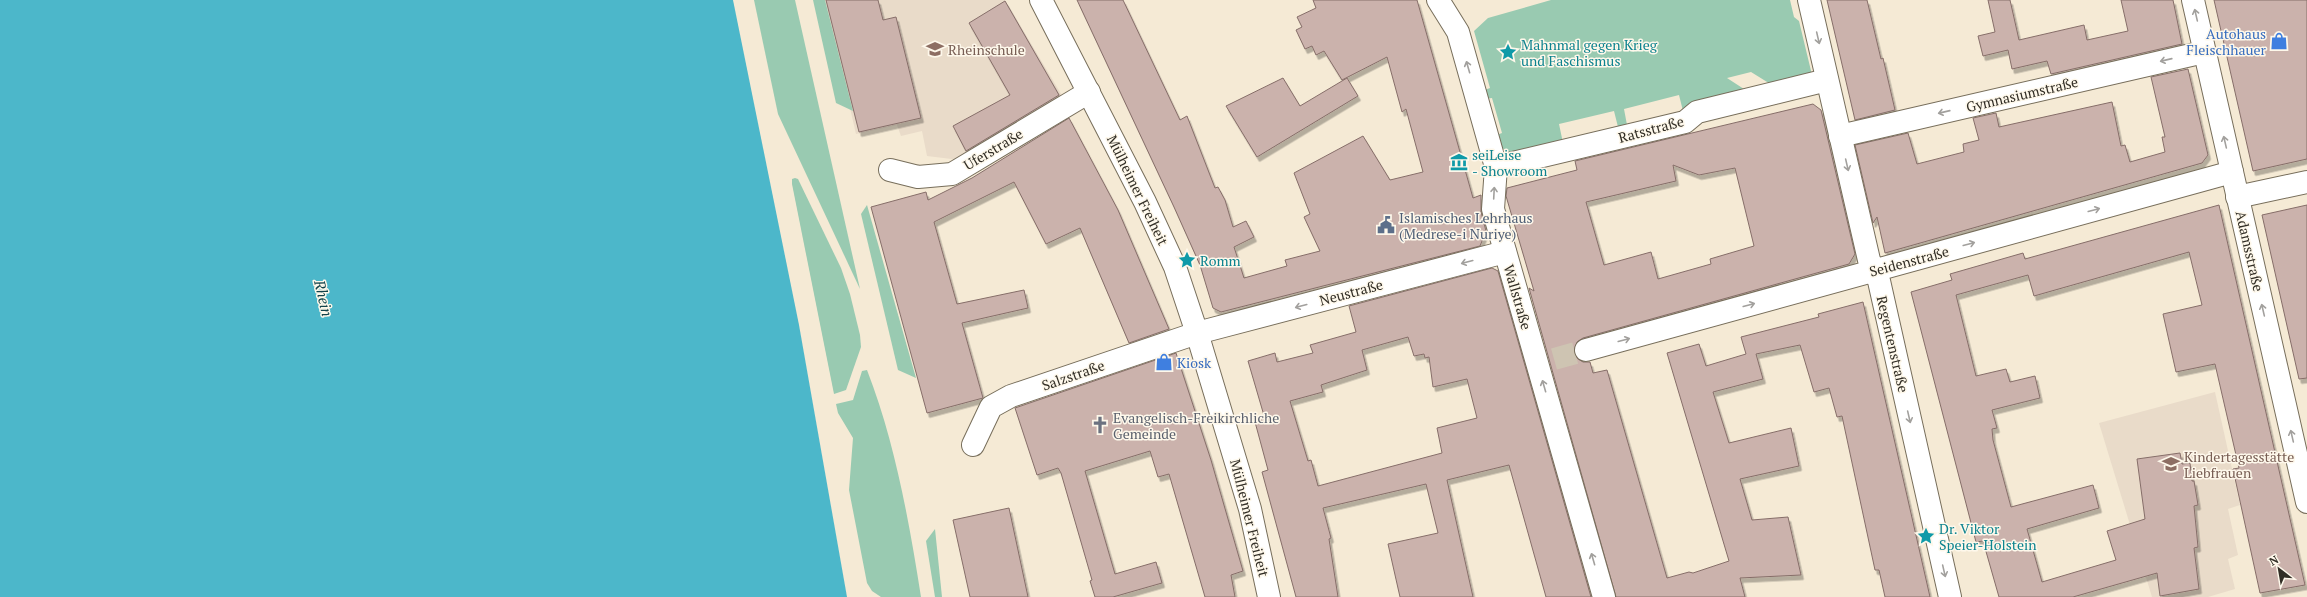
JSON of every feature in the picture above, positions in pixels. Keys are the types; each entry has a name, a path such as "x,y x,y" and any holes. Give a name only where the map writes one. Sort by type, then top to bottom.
{"street":[{"name":"Mülheimer Freiheit","path":"1041,0 1145,202 1175,267 1198,333 1250,509 1269,597"},
{"name":"Wallstraße","path":"1438,0 1458,32 1496,167 1493,209 1505,252 1545,361 1604,597"},
{"name":"Regentenstraße","path":"1809,0 1869,260 1879,281 1950,597"},
{"name":"Adamsstraße","path":"2193,0 2307,502"},
{"name":"Gymnasiumstraße","path":"1840,136 2204,52"},
{"name":"Ratsstraße","path":"1496,167 1685,122 1697,112 1828,80"},
{"name":"Uferstraße","path":"890,170 918,177 952,174 1089,92"},
{"name":"Seidenstraße","path":"1586,350 2232,172"},
{"path":"2238,197 2307,182"},
{"name":"Neustraße","path":"1198,333 1505,252"},
{"name":"Salzstraße","path":"973,445 991,407 1011,396 1198,333"}],"shaded area":[{"name":"Rheinschule","path":"825,0 1005,0 1063,97 960,160 927,156 922,131 901,136 897,125 856,134"},
{"name":"Kindertagesstätte Liebfrauen","path":"2215,392 2240,505 2228,509 2238,555 2228,559 2235,589 2208,597 2152,597 2099,423"}],"green space":[{"path":"754,0 795,0 860,289 778,114"},
{"path":"813,0 825,0 853,111 836,103"},
{"path":"1551,0 1790,0 1794,17 1799,21 1812,75 1772,85 1751,72 1727,78 1747,91 1684,115 1679,95 1624,109 1627,125 1618,127 1614,111 1559,124 1563,143 1514,155 1497,145 1494,136 1502,133 1492,98 1484,99 1482,91 1490,88 1474,31 1488,18"},
{"path":"792,179 798,179 841,268 850,294 860,335 861,347 846,390 834,394 792,184"},
{"path":"867,205 916,378 898,370 861,214"},
{"path":"867,370 886,425 900,482 921,597 881,597 872,591 867,583 849,490 853,438 838,413 836,404 853,400 862,371"},
{"path":"935,529 942,597 935,597 926,541"}],"water":[{"name":"Rhein","path":"0,0 733,0 799,325 847,597 0,597"}],"building":[{"path":"826,0 878,0 883,20 896,17 921,118 859,132"},
{"path":"1077,0 1123,0 1180,120 1187,116 1215,188 1218,187 1225,200 1233,227 1246,221 1254,237 1234,247 1244,278 1287,266 1285,260 1320,251 1304,217 1310,214 1294,173 1363,136 1390,180 1423,172 1406,109 1402,112 1387,57 1342,80 1324,51 1316,55 1312,46 1305,49 1296,30 1302,27 1297,17 1316,8 1313,0 1417,0 1473,198 1481,195 1481,212 1486,231 1480,246 1221,312 1213,308 1200,265"},
{"path":"1827,0 1867,0 1895,110 1855,120"},
{"path":"1988,0 2010,0 2019,40 2084,25 2087,40 2128,31 2121,0 2173,0 2182,44 2051,74 2047,61 2012,69 2008,50 1983,56 1978,36 1995,32"},
{"path":"2214,0 2307,0 2307,159 2253,171"},
{"path":"1005,1 1059,95 966,151 953,126 1010,95 969,23"},
{"path":"2188,69 2208,155 2202,163 1885,253 1877,217 1873,223 1855,145 1908,133 1917,164 1964,152 1963,144 1979,140 1973,118 1996,113 1999,127 2112,102 2121,146 2125,145 2130,162 2165,152 2162,137 2165,137 2151,77"},
{"path":"1283,78 1300,106 1347,78 1358,96 1257,157 1226,106"},
{"path":"1813,104 1821,110 1855,254 1849,264 1583,338 1577,342 1574,353 1578,359 1583,362 1590,362 1593,373 1607,370 1667,578 1689,572 1693,573 1729,561 1667,353 1699,344 1706,366 1746,354 1741,337 1819,317 1818,314 1863,302 1930,597 1885,597 1879,570 1875,570 1842,416 1837,417 1829,388 1814,392 1800,345 1756,354 1763,379 1713,392 1729,443 1791,428 1799,466 1740,479 1752,520 1788,517 1801,575 1740,578 1745,597 1616,597 1529,288 1534,291 1506,196 1507,188 1577,170 1575,161","holes":["1673,165 1699,175 1735,168 1754,246 1710,259 1711,264 1658,279 1651,252 1604,265 1586,202 1676,181"]},
{"path":"1069,118 1118,210 1169,329 1129,343 1080,228 1046,244 1014,182 934,222 957,304 1024,290 1028,308 962,323 983,398 927,413 871,207 926,192 928,200 972,178"},
{"path":"2219,205 2305,585 2260,593 2233,469 2239,468 2215,364 2176,372 2163,314 2202,305 2189,252 2034,296 2028,275 1956,295 1976,376 2006,369 2010,382 2035,376 2040,398 1992,410 1997,428 1992,429 1993,440 2011,507 2093,485 2099,508 2027,529 2042,582 2116,560 2107,531 2145,519 2137,459 2180,453 2182,464 2190,463 2192,481 2194,481 2198,505 2194,506 2198,547 2194,548 2199,589 2160,596 2157,573 2073,597 1999,597 1983,541 1976,542 1911,292 1952,280 1950,274 2023,253 2025,259"},
{"path":"2307,205 2307,378 2299,379 2262,215"},
{"path":"1492,268 1498,271 1591,597 1546,597 1509,465 1447,480 1473,597 1400,597 1388,544 1438,533 1426,484 1323,508 1331,538 1329,539 1338,597 1296,597 1262,472 1268,470 1255,422 1265,419 1248,361 1275,353 1277,362 1313,353 1310,345 1356,332 1349,306","holes":["1408,337 1414,356 1424,354 1425,358 1429,357 1433,387 1467,379 1477,418 1437,428 1442,453 1318,486 1311,460 1308,461 1290,401 1323,392 1321,385 1367,370 1362,350"]},
{"path":"1176,353 1211,460 1243,571 1231,575 1235,597 1205,597 1169,474 1158,477 1150,451 1085,471 1115,574 1156,562 1162,583 1113,597 1095,597 1090,581 1092,580 1061,473 1058,468 1037,475 1015,408"},
{"path":"1009,508 1028,597 970,597 953,520"}],"tunnel":[{"path":"1554,359 1586,350"}],"place":[{"name":"Autohaus Fleischhauer","path":"2279,41"},
{"name":"Rheinschule","path":"935,49"},
{"name":"Mahnmal gegen Krieg und Faschismus","path":"1508,52"},
{"name":"seiLeise - Showroom","path":"1459,162"},
{"name":"Islamisches Lehrhaus (Medrese-i Nuriye)","path":"1386,225"},
{"name":"Romm","path":"1187,260"},
{"name":"Kiosk","path":"1164,362"},
{"name":"Evangelisch-Freikirchliche Gemeinde","path":"1100,425"},
{"name":"Kindertagesstätte Liebfrauen","path":"2171,464"},
{"name":"Dr. Viktor Speier-Holstein","path":"1926,536"}]}
